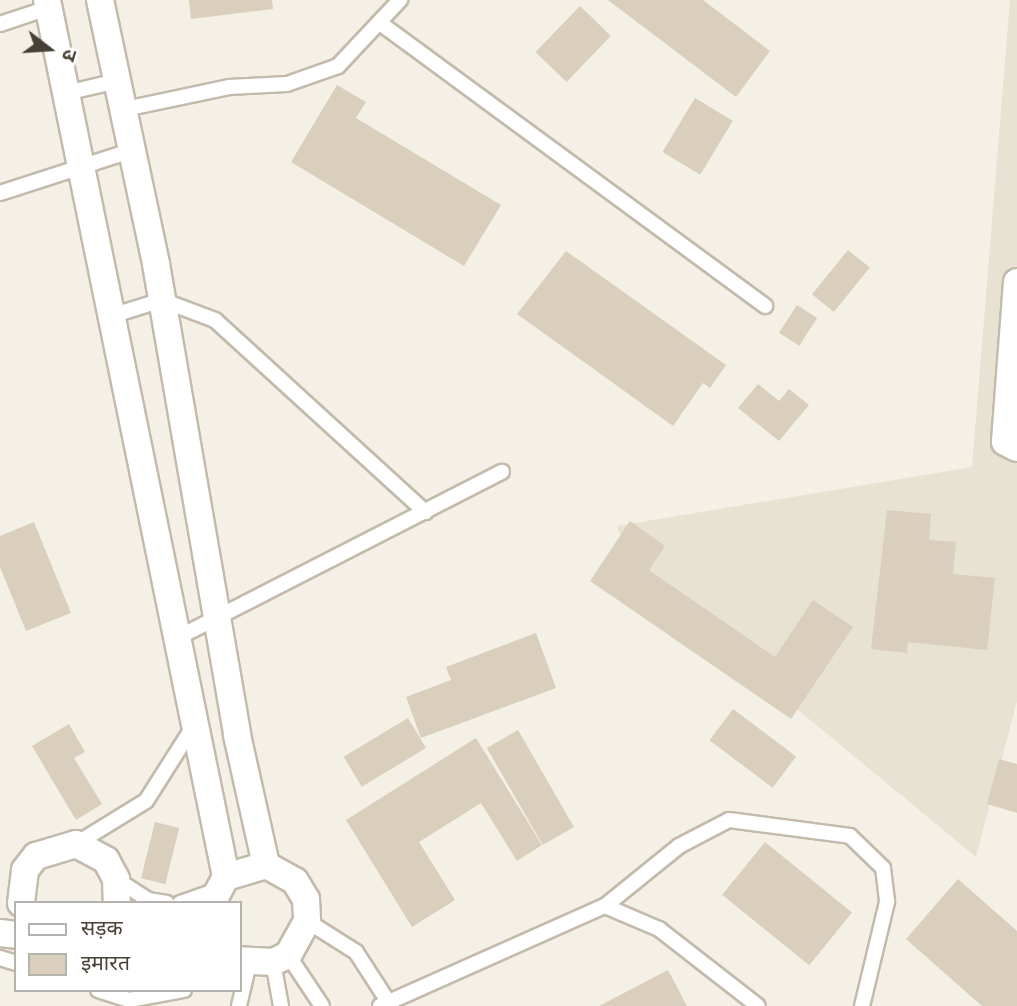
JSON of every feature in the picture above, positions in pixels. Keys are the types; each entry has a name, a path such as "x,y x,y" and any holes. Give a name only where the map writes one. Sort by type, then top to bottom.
{"street":[{"path":"100,0 134,150 217,618 266,865 295,881 307,921 262,960"},
{"path":"48,4 195,725 217,890 266,865"},
{"path":"1017,282 1013,377 1005,442 1017,448"},
{"path":"0,886 54,846 76,844 106,860 116,891"},
{"path":"21,901 25,870"}],"lane":[{"path":"125,109 229,87 287,84 338,66 400,0"},
{"path":"0,24 48,4"},
{"path":"380,23 765,306"},
{"path":"66,93 117,81"},
{"path":"0,193 80,162 134,150"},
{"path":"111,316 162,300 215,320 425,512"},
{"path":"177,638 502,472"},
{"path":"76,844 146,802 195,725"},
{"path":"307,921 356,952 386,1005 605,906 679,846 729,820 850,836 883,868 887,902 862,1006"},
{"path":"186,901 217,890"},
{"path":"116,891 154,901"},
{"path":"605,906 659,929 758,1006"},
{"path":"240,1006 262,960"},
{"path":"262,960 281,1006"},
{"path":"262,960 322,1006"},
{"path":"104,992 129,1000 173,992"}],"shaded area":[{"path":"1010,0 1017,0 1017,701 976,857 636,576 617,526 972,467"}],"building":[{"path":"189,0 272,0 273,9 191,19"},
{"path":"608,0 703,0 770,51 736,97"},
{"path":"580,6 611,36 566,82 536,52"},
{"path":"337,85 366,102 356,118 501,205 464,266 291,162"},
{"path":"695,98 733,121 700,175 663,152"},
{"path":"848,250 870,268 834,312 812,294"},
{"path":"566,251 726,365 710,388 703,383 673,426 517,314"},
{"path":"797,305 817,318 799,346 779,333"},
{"path":"758,384 779,401 789,389 809,405 779,441 738,408"},
{"path":"887,510 931,514 929,540 956,542 953,574 995,578 987,650 908,642 907,653 871,649"},
{"path":"630,521 665,546 649,570 775,657 813,600 853,627 791,719 590,581"},
{"path":"34,522 71,613 26,631 0,567 0,536"},
{"path":"536,633 556,688 421,738 406,697 451,680 446,667"},
{"path":"733,709 796,757 773,788 710,740"},
{"path":"408,718 426,748 362,787 344,757"},
{"path":"69,724 85,752 74,758 102,804 76,820 32,746"},
{"path":"518,730 574,827 543,845 487,748"},
{"path":"476,738 542,845 517,861 481,803 419,842 455,900 412,927 346,820"},
{"path":"999,759 1017,764 1017,813 987,804"},
{"path":"155,822 179,828 165,884 141,878"},
{"path":"765,842 852,912 809,965 722,895"},
{"path":"958,879 1017,931 1017,1006 982,1006 906,939"},
{"path":"668,970 687,1006 599,1006"}]}
